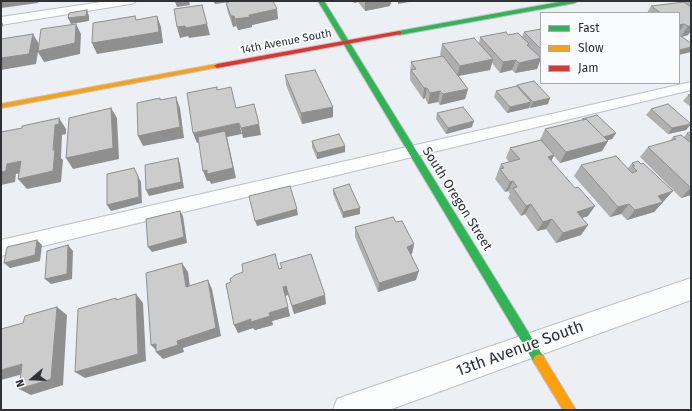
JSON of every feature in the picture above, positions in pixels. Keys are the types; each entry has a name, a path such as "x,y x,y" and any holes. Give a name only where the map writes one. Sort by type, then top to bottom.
{"street":[{"name":"South Oregon Street","path":"321,1 570,410"},
{"name":"14th Avenue South","path":"1,106 574,1"},
{"name":"13th Avenue South","path":"348,410 691,289"}],"lane":[{"path":"1,21 130,1"},
{"path":"1,248 691,86"}],"building":[{"path":"228,1 273,1 277,9 249,15 250,17 235,19 234,16 231,16 226,3 229,2"},
{"path":"684,2 691,7 691,26 684,24 680,25 680,12 660,12 651,6"},
{"path":"202,5 207,24 186,28 185,26 177,27 174,9"},
{"path":"87,10 86,16 68,18 69,13"},
{"path":"135,16 136,20 157,16 159,32 92,43 93,23"},
{"path":"76,24 75,43 38,51 41,29"},
{"path":"540,29 540,48 524,32"},
{"path":"506,32 508,35 518,33 540,58 519,63 516,60 503,62 480,37"},
{"path":"33,34 29,54 1,58 1,39"},
{"path":"680,36 691,43 691,47 680,50"},
{"path":"474,38 493,59 460,66 442,44"},
{"path":"443,56 468,89 443,94 440,91 430,93 427,88 424,88 411,70 416,69 411,62"},
{"path":"315,70 333,107 301,113 285,75"},
{"path":"534,81 550,98 533,102 517,85"},
{"path":"517,86 531,102 510,107 496,91"},
{"path":"217,87 217,90 231,87 236,108 254,104 259,124 241,128 239,123 193,133 187,93"},
{"path":"176,97 180,127 138,136 137,103 160,98 160,100"},
{"path":"668,104 691,124 672,128 651,109"},
{"path":"463,107 474,121 448,128 437,113"},
{"path":"111,108 113,148 66,158 69,118"},
{"path":"597,115 616,133 604,137 586,119 582,119"},
{"path":"59,118 59,124 55,125 53,171 18,179 21,161 7,164 6,171 1,172 1,132"},
{"path":"586,119 608,141 566,152 545,129"},
{"path":"225,131 233,168 207,174 207,170 203,171 198,137"},
{"path":"339,134 345,146 317,153 312,141"},
{"path":"681,135 691,143 691,188 648,147 676,139 673,137"},
{"path":"541,140 554,155 548,157 575,188 578,187 595,206 577,212 588,225 563,233 552,219 543,222 531,204 526,206 513,188 517,187 513,181 510,182 500,169 504,168 501,164 520,159 510,148"},
{"path":"616,156 632,173 637,171 632,166 635,166 632,163 638,161 641,164 643,163 673,191 658,196 663,202 635,210 629,204 618,207 581,165"},
{"path":"178,158 181,182 146,190 145,165"},
{"path":"134,168 138,176 139,197 107,205 107,174"},
{"path":"349,184 360,208 343,212 333,189"},
{"path":"290,186 297,209 255,221 249,196"},
{"path":"180,211 184,237 148,247 146,219"},
{"path":"393,217 396,222 402,221 414,244 407,247 419,271 379,283 355,227"},
{"path":"37,240 35,255 4,263 7,247"},
{"path":"68,245 67,274 45,279 47,251"},
{"path":"275,254 279,269 282,268 280,263 311,254 325,295 292,306 286,286 283,287 288,307 269,313 270,316 251,322 251,319 234,325 226,284 231,282 230,279 235,275 243,272 242,264"},
{"path":"182,263 186,287 208,280 216,328 177,341 178,345 156,352 156,344 151,345 146,273"},
{"path":"136,294 138,354 75,372 78,309"},
{"path":"57,307 51,379 19,389 22,364 1,370 1,329 23,323 25,316"}],"traffic: fast":[{"path":"321,1 539,360"},
{"path":"399,33 575,1"}],"traffic: slow":[{"path":"1,106 217,66"},
{"path":"539,360 570,410"}],"traffic: jam":[{"path":"217,66 399,33"}]}
